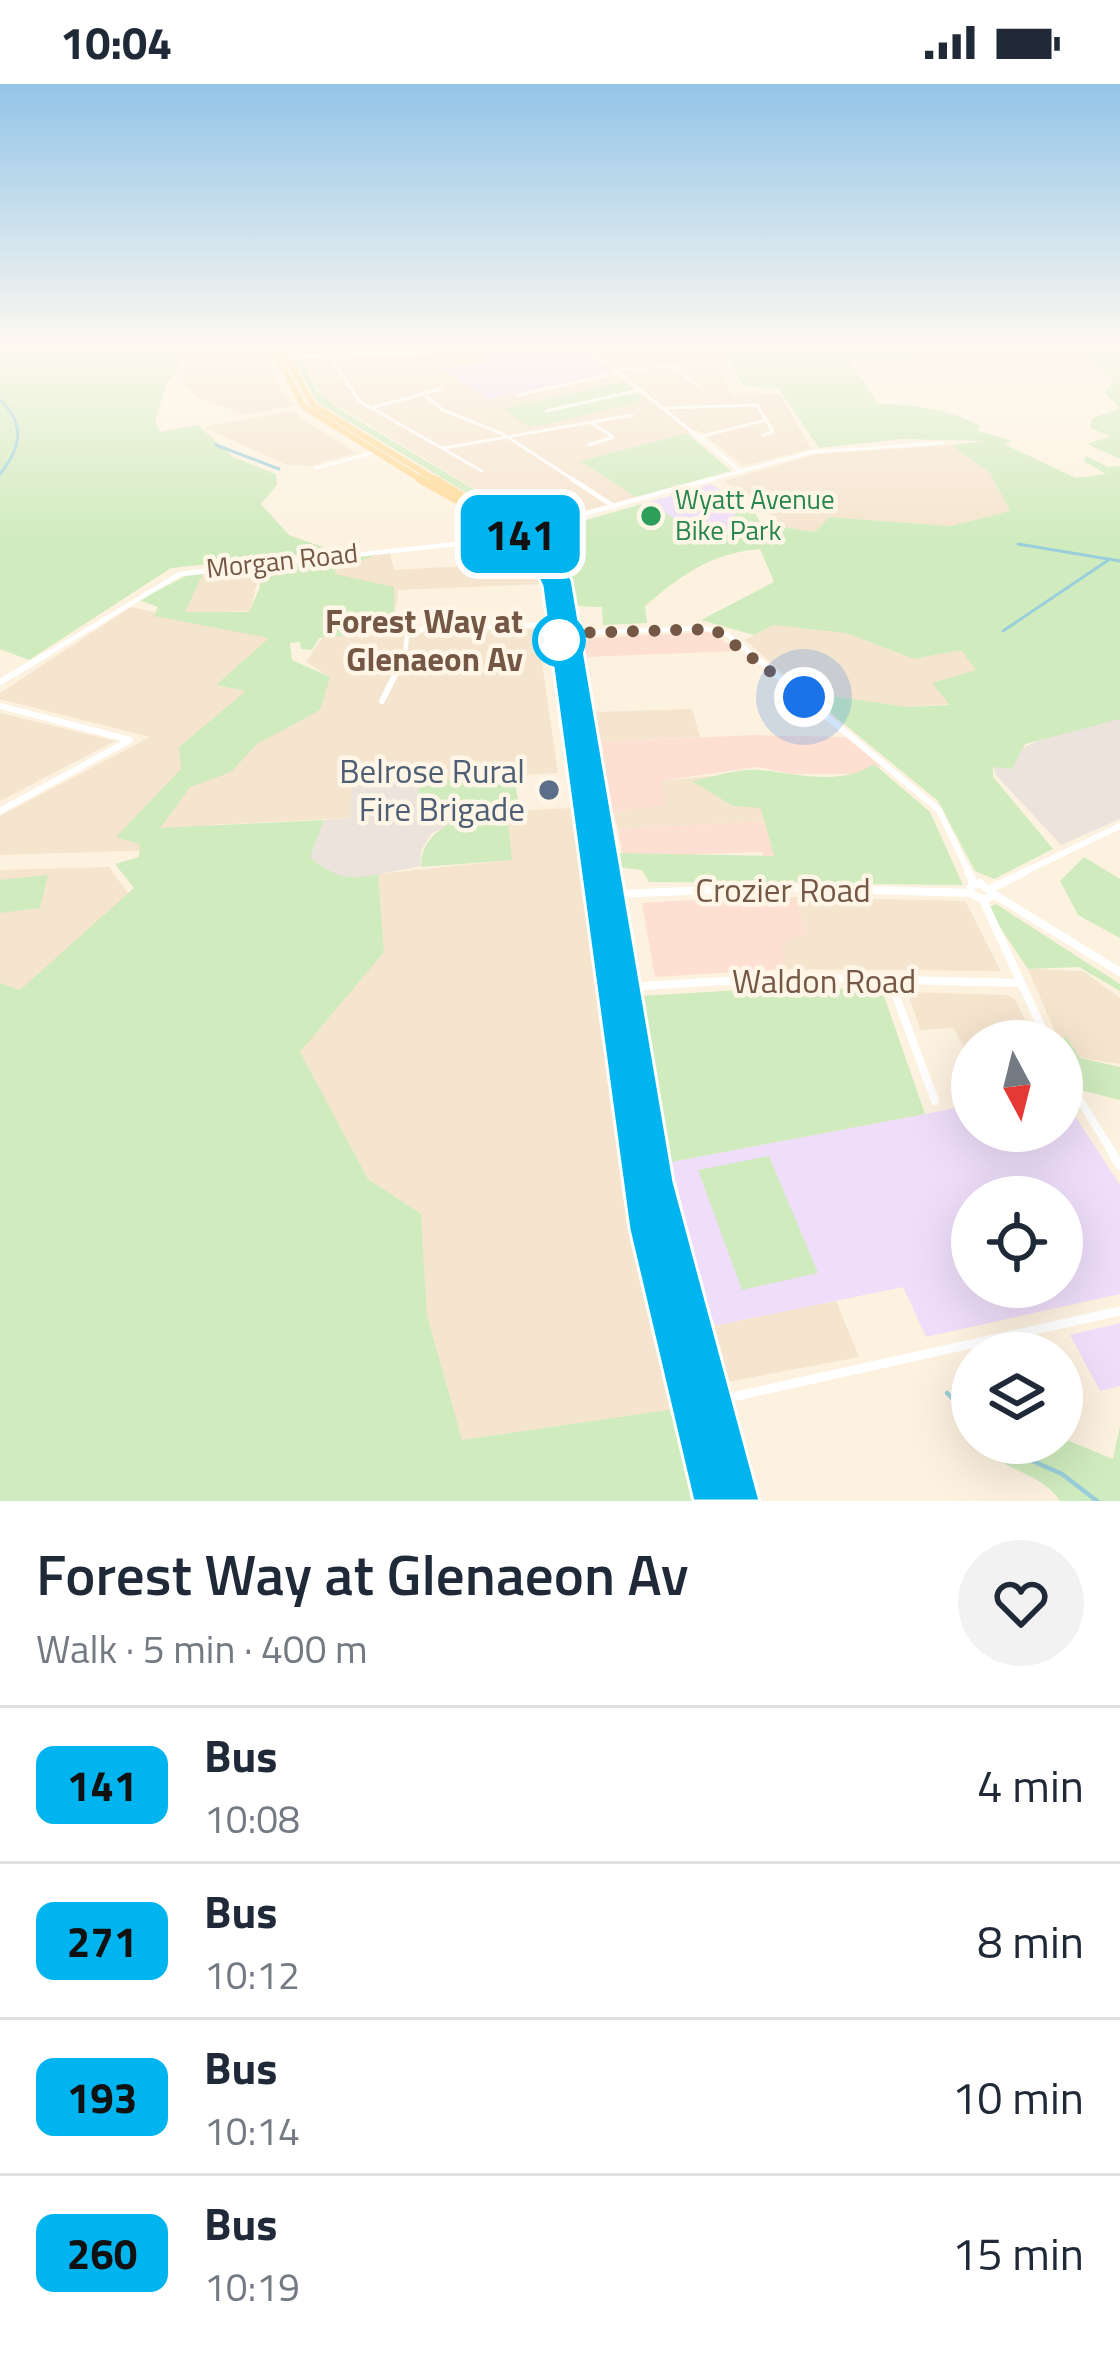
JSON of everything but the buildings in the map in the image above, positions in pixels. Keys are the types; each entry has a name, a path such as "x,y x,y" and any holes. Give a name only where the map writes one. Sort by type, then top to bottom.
{"main road":[{"path":"321,409 512,536 543,568 626,987 665,1218 740,1501"},
{"path":"380,450 523,533 554,563 566,597 646,1229 713,1501"},
{"path":"556,624 565,618 566,597"},
{"path":"556,624 564,627 576,655"}],"street":[{"path":"374,409 482,471"},
{"path":"450,409 502,434 615,507"},
{"path":"546,411 554,409"},
{"path":"663,409 742,472"},
{"path":"760,409 773,432 763,435"},
{"path":"444,448 502,434 632,415"},
{"path":"474,422 482,418"},
{"path":"699,437 766,420"},
{"path":"590,445 613,437 593,424"},
{"name":"Morgan Road","path":"0,682 180,574 512,536 818,451 943,443"},
{"path":"316,468 380,450"},
{"path":"516,492 565,521"},
{"path":"382,701 405,661 407,628 556,624"},
{"path":"572,633 701,628 727,634 939,810 1038,1020"},
{"path":"0,706 130,740 0,811"},
{"path":"983,900 1120,826"},
{"name":"Crozier Road","path":"604,894 776,887 993,892"},
{"path":"993,892 1120,971"},
{"name":"Waldon Road","path":"626,987 786,977 1021,983"},
{"path":"890,980 935,1101"},
{"path":"1083,1105 1120,1166"},
{"path":"712,1401 1120,1311"}],"shaded area":[{"path":"229,409 275,409 246,415"},
{"path":"344,409 789,409 811,449 743,466 698,430 582,460 636,497 534,525"},
{"path":"291,411 356,453 308,466 285,464 203,427"},
{"path":"951,445 990,473 1011,511 950,526 829,517 815,532 778,526 768,510 724,481 817,454"},
{"path":"711,484 748,507 743,525 716,535 684,533 680,523 649,502"},
{"path":"509,542 531,562 542,584 398,590 397,605 284,609 294,563 390,553 394,570 481,565 479,546"},
{"path":"261,566 250,611 184,613 203,572"},
{"path":"131,607 279,639 258,742 330,677 306,662 323,637 537,629 558,773 353,785 350,818 209,825 192,849 0,855 0,816 150,737 0,699 0,693"},
{"path":"773,625 846,633 914,659 961,650 977,670 933,683 952,704 907,707 805,692 745,640"},
{"path":"709,632 740,651 586,657 583,643 591,638"},
{"path":"692,709 700,737 600,742 595,712"},
{"path":"0,713 20,718 115,741 0,801"},
{"path":"1120,719 1120,819 1061,845 996,775 992,762 1049,736"},
{"path":"754,735 846,737 881,766 860,774 792,774 758,767 660,781 666,805 613,813 600,742"},
{"path":"711,776 721,795 767,806 770,821 618,829 613,813 665,805 659,781"},
{"path":"419,782 418,815 480,812 432,833 421,850 420,866 355,879 330,874 309,857 324,820 350,818 352,785"},
{"path":"572,808 630,1238 674,1409 462,1440 427,1315 421,1214 368,1179 299,1051 384,952 378,874 511,860 507,811"},
{"path":"770,821 787,882 771,882 762,852 623,857 618,829"},
{"path":"109,867 129,895 0,1013 0,870"},
{"path":"794,897 965,901 1001,971 786,969 781,942 808,934"},
{"path":"794,897 808,934 782,942 786,969 655,977 642,903"},
{"path":"1028,969 1083,971 1120,998 1120,1064 1083,1058 1083,1020 1050,1020"},
{"path":"908,992 1007,995 1015,999 1025,1020 951,1020 951,1028 920,1030"},
{"path":"951,1109 951,1152 1083,1152 1083,1128 1120,1185 1120,1294 1083,1302 1083,1176 951,1176 951,1308 1057,1308 926,1337 903,1287 713,1326 671,1162"},
{"path":"836,1301 859,1357 727,1382 713,1326"},
{"path":"1120,1323 1120,1386 1100,1391 1083,1359 1082,1332"}],"green space":[{"path":"0,409 159,409 155,421 160,432 198,425 233,457 276,474 277,485 261,504 289,535 334,551 171,568 29,660 0,649"},
{"path":"329,409 340,409 534,525 524,528"},
{"path":"503,409 608,409 543,425 528,426"},
{"path":"793,409 930,409 1013,441 1004,444 1076,478 1106,474 1084,461 1086,456 1108,467 1120,466 1120,719 1025,744 1012,769 993,767 993,777 1053,849 994,879 975,871 938,801 805,692 907,707 950,705 932,683 976,670 961,650 914,659 846,633 773,625 754,635 701,620 774,582 760,549 711,561 685,575 645,606 647,623 603,625 602,607 574,606 566,567 533,535 649,502 681,523 676,525 684,535 727,532 740,504 750,505 761,523 815,532 829,517 950,526 1010,511 990,473 951,445 986,441 902,439 819,448"},
{"path":"1120,409 1120,459 1087,444 1111,436 1090,428 1092,418"},
{"path":"687,433 731,471 636,497 580,461"},
{"path":"377,555 336,569 335,574 394,587 395,632 319,638 312,650 301,649 300,642 290,643 292,660 330,677 320,710 257,744 231,772 190,787 160,828 324,820 310,857 341,876 378,874 384,952 300,1052 368,1179 421,1214 427,1315 462,1440 674,1409 697,1501 0,1501 0,983 20,990 134,888 115,864 139,857 140,844 116,837 181,769 179,747 246,691 216,685 269,638 154,616 158,607 139,600 186,576 203,574 185,612 249,612 260,587 257,575 239,570"},
{"path":"874,764 930,812 963,885 649,882 642,870 616,867 613,853 774,856 761,808 733,806 692,781 752,770 833,777"},
{"path":"514,776 519,805 417,810 419,782"},
{"path":"507,811 512,860 421,867 423,853 438,831 464,819"},
{"path":"1084,857 1120,879 1120,938 1078,915 1060,881"},
{"path":"48,875 40,908 0,913 0,880"},
{"path":"996,904 1120,984 1120,991 1079,967 1028,969 987,908"},
{"path":"789,987 882,990 925,1114 671,1162 641,996"},
{"path":"1083,1059 1120,1067 1120,1100 1083,1091"},
{"path":"769,1156 818,1273 742,1290 698,1170"},
{"path":"1120,1426 1120,1501 1060,1501 1042,1483 1006,1464 1083,1464 1083,1447 1113,1459"}],"waterway":[{"path":"0,474 13,455 18,436 8,409"},
{"path":"216,445 279,469"},
{"path":"1018,544 1110,559"},
{"path":"1003,631 1110,559"},
{"path":"1110,559 1120,561"},
{"path":"947,1393 951,1397"},
{"path":"1039,1464 1062,1474 1097,1501"}],"bus line":[{"name":"141","path":"713,1501 646,1229 551,586 540,563 512,536 523,533 549,556 563,580 658,1182 740,1501"}],"place":[{"name":"Wyatt Avenue Bike Park","path":"651,516"},
{"name":"Forest Way at Glenaeon Av","path":"559,640"},
{"name":"Belrose Rural Fire Brigade","path":"549,790"}],"route":[{"path":"559,640 567,641 576,655 572,633 714,629 727,634 804,697"}]}
